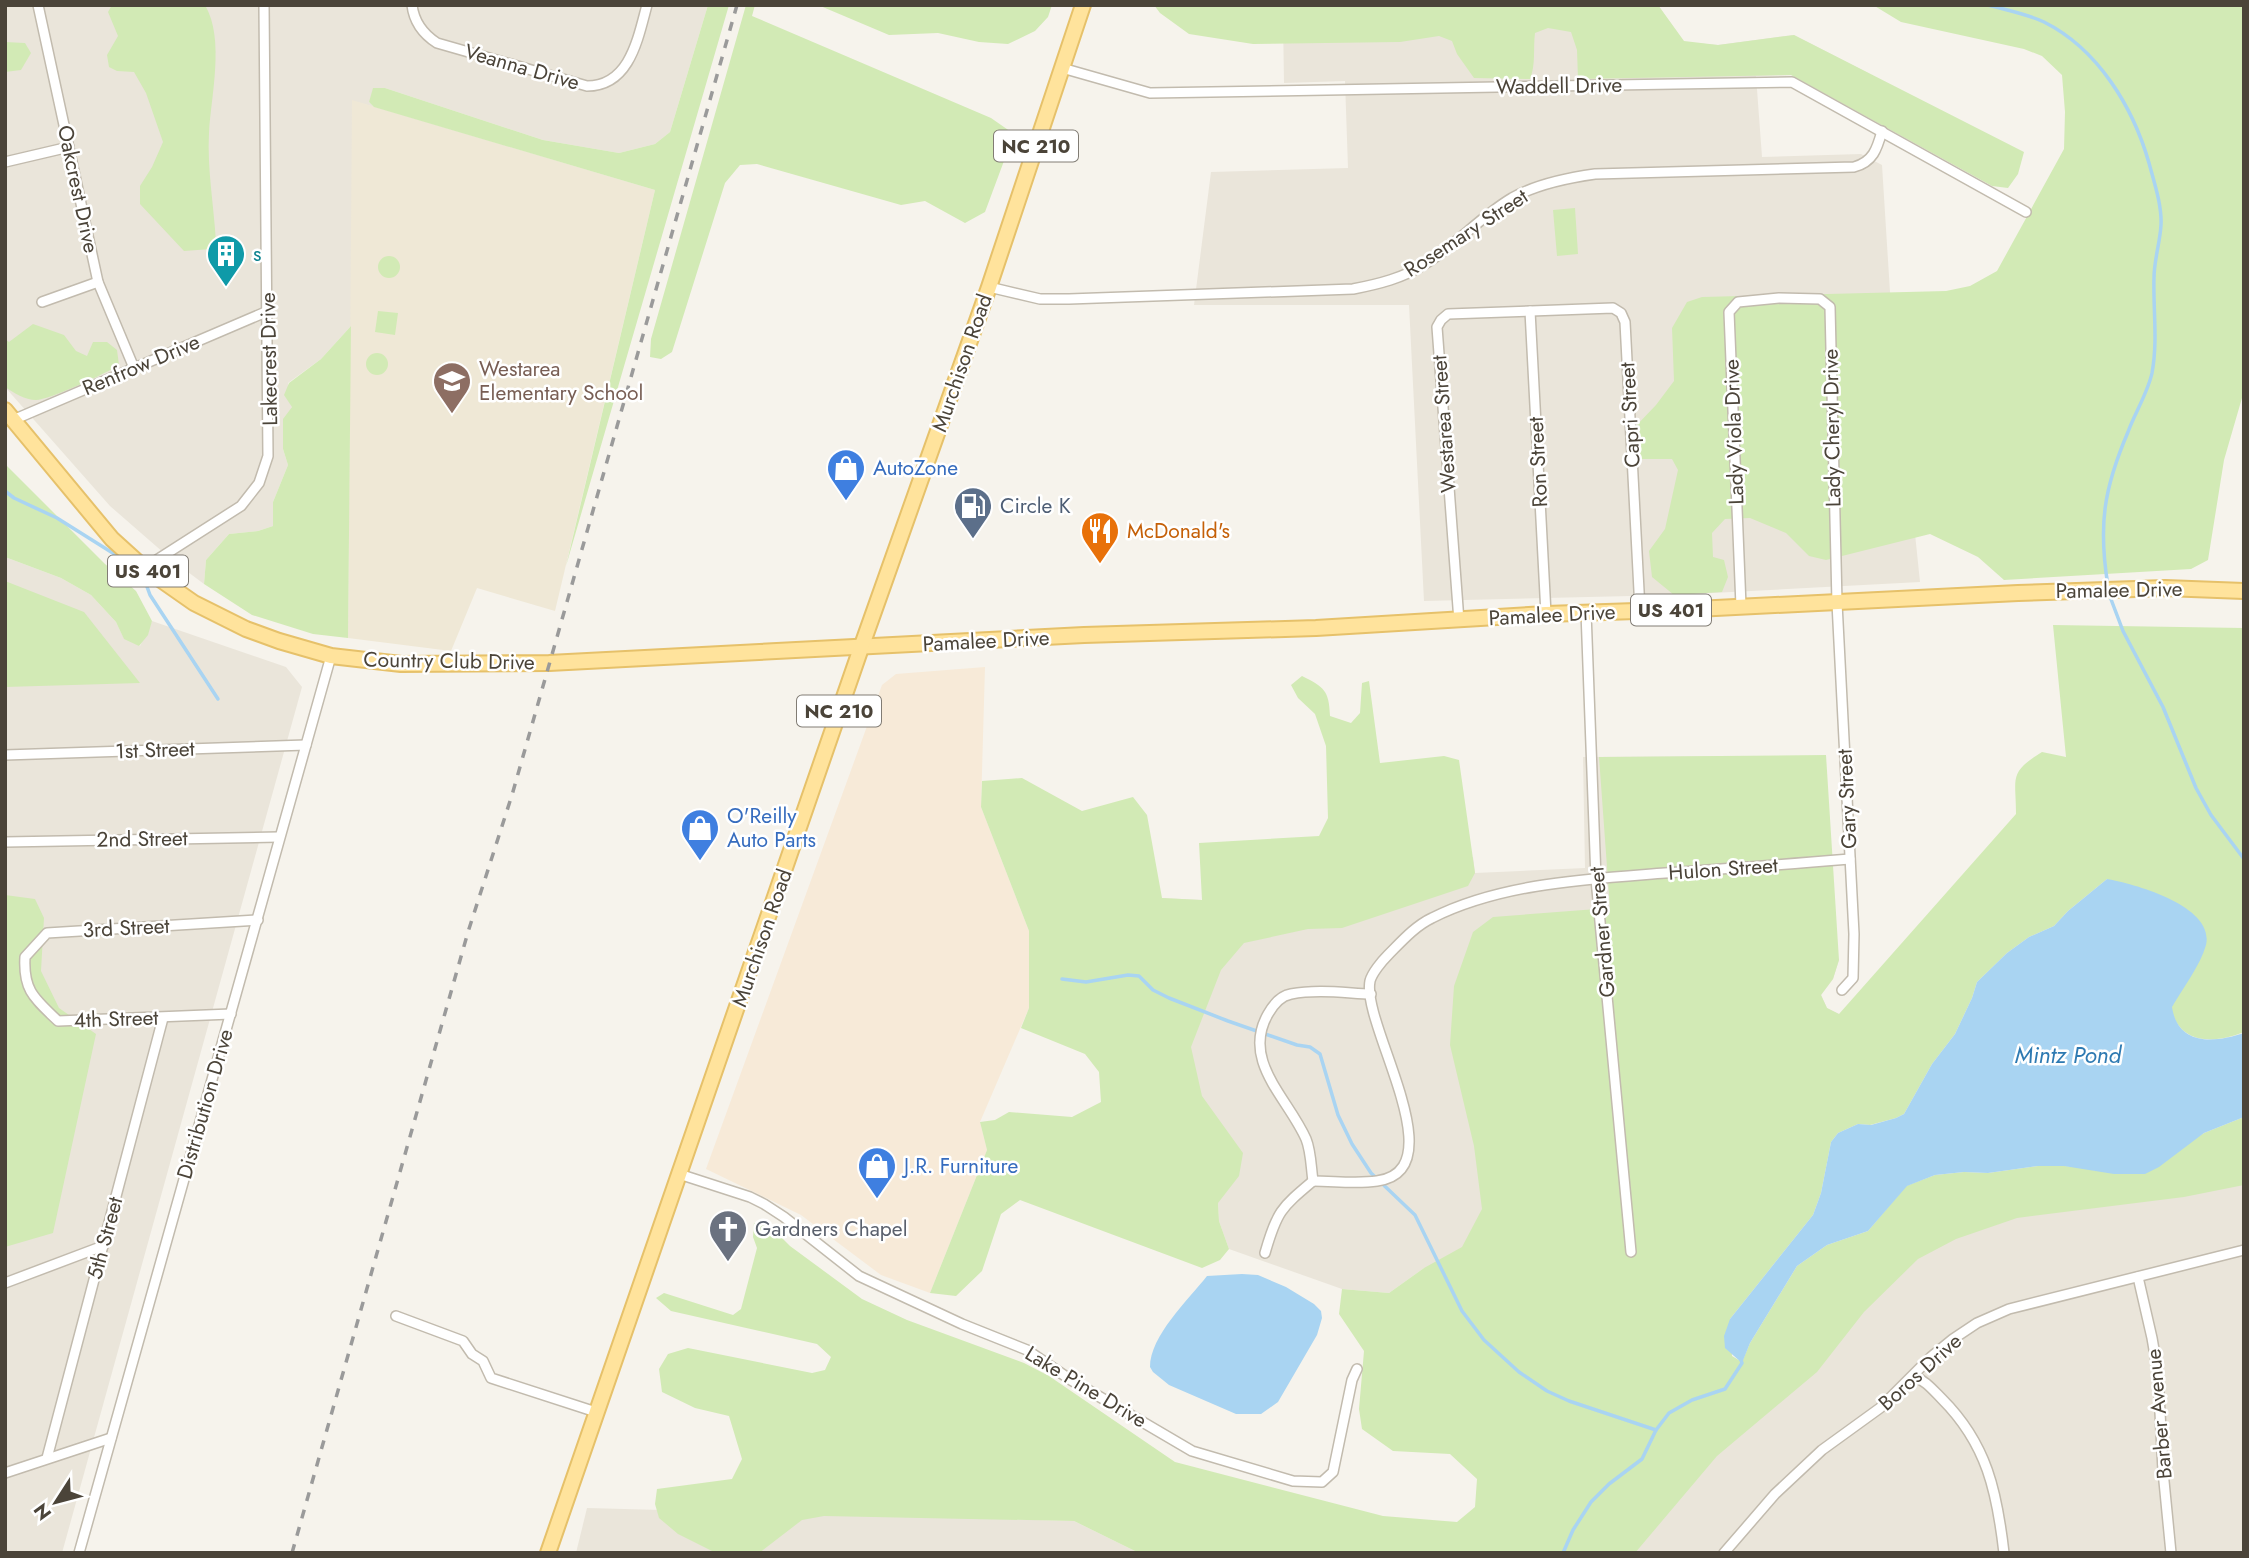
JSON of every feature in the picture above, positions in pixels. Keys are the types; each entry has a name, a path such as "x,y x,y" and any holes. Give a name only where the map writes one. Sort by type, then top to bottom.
{"main road":[{"name":"Murchison Road","path":"548,1553 989,286 1083,5"},
{"name":"Country Club Drive","path":"9,415 112,539 144,568 186,598 220,617 279,641 331,656 408,664 549,663 861,648"},
{"name":"Pamalee Drive","path":"861,648 1084,635 1316,628 1586,612 2126,589 2244,591"}],"street":[{"name":"Oakcrest Drive","path":"38,5 98,282 134,368"},
{"name":"Lakecrest Drive","path":"144,568 241,506 259,483 266,463 270,442 264,5"},
{"name":"Veanna Drive","path":"412,5 421,29 437,43 587,86 608,82 619,73 635,49 647,5"},
{"name":"Waddell Drive","path":"1062,68 1150,93 1792,82 2026,212"},
{"name":"Rosemary Street","path":"989,286 1040,299 1353,289 1375,285 1415,270 1513,198 1552,181 1595,174 1854,167 1872,157 1882,131"},
{"path":"5,162 69,147"},
{"path":"42,302 98,282"},
{"name":"Lady Cheryl Drive","path":"1779,298 1820,299 1830,307 1837,603"},
{"name":"Lady Viola Drive","path":"1741,606 1729,312 1738,302 1779,298"},
{"name":"Capri Street","path":"1530,311 1613,308 1621,313 1625,322 1640,610"},
{"name":"Renfrow Drive","path":"9,415 134,368 268,311"},
{"name":"Ron Street","path":"1530,311 1546,614"},
{"name":"Westarea Street","path":"1458,621 1437,327 1448,314 1530,311"},
{"name":"Gary Street","path":"1837,603 1854,934 1853,978 1842,990"},
{"name":"Gardner Street","path":"1586,612 1596,879 1630,1252"},
{"name":"Distribution Drive","path":"79,1553 331,656"},
{"name":"1st Street","path":"5,755 306,745"},
{"name":"2nd Street","path":"5,842 279,837"},
{"name":"Hulon Street","path":"1371,994 1370,981 1383,960 1404,938 1429,919 1489,895 1596,879 1850,859"},
{"name":"3rd Street","path":"24,976 25,957 47,933 258,920"},
{"name":"4th Street","path":"24,976 32,996 58,1021 231,1014"},
{"path":"1265,1253 1275,1220 1287,1202 1313,1181 1379,1181 1398,1173 1408,1156 1411,1138 1372,1010 1371,994 1310,991 1287,994 1273,1005 1262,1023 1258,1050 1263,1068 1308,1142 1313,1181"},
{"name":"5th Street","path":"47,1458 163,1018"},
{"name":"Lake Pine Drive","path":"679,1174 764,1204 859,1276 962,1324 1027,1349 1071,1380 1192,1451 1293,1481 1322,1482 1333,1472 1352,1380 1357,1369"},
{"path":"5,1283 103,1246"},
{"name":"Boros Drive","path":"1724,1553 1795,1474 1822,1450 1880,1408 1953,1339 1996,1314 2244,1250"},
{"name":"Barber Avenue","path":"2138,1277 2158,1373 2171,1553"},
{"path":"396,1316 463,1340 472,1354 483,1361 491,1378 596,1412"},
{"path":"1913,1376 1922,1379 1952,1409 1977,1444 1993,1484 2000,1512 2004,1553"},
{"path":"5,1473 111,1438"}],"shaded area":[{"path":"5,5 708,5 670,132 655,144 619,153 543,140 385,88 369,102 374,107 353,101 351,326 321,359 288,383 292,406 283,449 288,465 273,502 273,526 258,531 229,534 206,560 204,584 110,506 5,387"},
{"path":"1462,5 1658,5 1684,42 1718,45 1794,35 1868,73 1756,76 1762,157 1861,154 1882,165 1890,292 1920,582 1674,595 1424,601 1409,305 1194,305 1211,172 1348,168 1345,81 1284,83 1283,19"},
{"path":"352,100 655,190 555,611 477,588 451,651 348,638"},
{"path":"5,557 61,578 91,595 116,622 124,638 140,646 152,621 286,667 302,687 62,1553 5,1553"},
{"path":"985,667 981,807 1029,931 1029,1008 980,1122 987,1150 930,1293 881,1275 801,1215 706,1169 882,685 896,674"},
{"path":"1768,756 1839,960 1833,979 1821,995 1827,1008 1839,1014 1503,1395 1424,1268 1389,1293 1342,1289 1229,1249 1219,1221 1218,1203 1162,898 1202,900 1473,857 1475,873 1585,868 1583,757"},
{"path":"2244,1133 2244,1553 1610,1553 1890,1258"},
{"path":"587,1508 1074,1521 1139,1553 576,1553"}],"green space":[{"path":"112,5 205,5 211,19 216,51 209,146 216,242 211,249 184,251 140,204 140,186 163,142 146,93 134,72 117,71 109,67 107,55 118,36 108,12"},
{"path":"708,5 729,5 566,566 655,190 374,107 369,102 373,88 385,88 543,140 619,153 655,144 670,132"},
{"path":"746,5 755,5 752,16 991,118 1014,134 985,212 965,223 925,201 901,205 757,164 740,165 725,183 672,352 661,359 650,357 651,339"},
{"path":"818,5 1052,5 1048,17 1035,31 1008,44 979,42 938,33 889,35"},
{"path":"1154,5 1658,5 1684,41 1718,45 1794,35 2024,152 2018,174 2008,188 1992,186 1791,75 1578,79 1577,50 1571,32 1548,28 1535,33 1534,62 1530,79 1474,78 1457,54 1452,41 1439,36 1400,42 1253,44 1189,34 1160,13"},
{"path":"1873,5 2244,5 2244,391 2224,460 2208,560 2191,569 2004,580 1978,557 1930,534 1826,560 1809,556 1786,533 1750,518 1725,519 1712,533 1713,557 1724,560 1728,577 1722,592 1674,595 1652,577 1649,551 1665,529 1678,470 1672,459 1634,459 1634,428 1674,381 1672,328 1687,302 1702,297 1946,291 1970,286 1997,271 2064,149 2062,75 2042,56 2024,49 1901,22"},
{"path":"5,42 25,43 31,53 21,70 5,72"},
{"path":"1575,208 1578,254 1557,256 1553,210"},
{"path":"389,256 397,259 400,267 397,275 389,278 381,275 378,267 381,259"},
{"path":"378,311 398,313 395,335 375,332"},
{"path":"33,324 64,335 76,351 87,356 93,342 107,342 117,350 119,365 53,396 32,400 20,396 5,387 5,339 9,342"},
{"path":"351,326 348,638 313,634 252,615 204,584 206,560 229,534 258,531 273,526 273,502 288,465 283,449 283,419 292,407 284,395 289,383 321,359"},
{"path":"377,353 385,356 388,364 385,372 377,375 369,372 366,364 369,356"},
{"path":"5,464 105,564 136,591 152,621 148,635 139,646 124,639 116,622 91,595 61,578 5,557"},
{"path":"5,581 84,612 140,683 5,687"},
{"path":"2053,625 2244,628 2244,1032 2210,1039 2190,1035 2181,1029 2171,1007 2206,944 2107,879 2054,926 2029,937 2007,953 1977,982 1955,1034 1932,1064 1904,1114 1870,1125 1858,1124 1838,1133 1831,1142 1821,1193 1813,1215 1730,1319 1732,1356 1742,1362 1750,1343 1797,1266 1827,1245 1868,1231 1906,1186 1935,1175 1988,1173 2038,1166 2085,1167 2096,1171 2190,1142 2204,1133 2244,1117 2244,1185 2184,1197 2017,1218 1956,1239 1918,1259 1864,1312 1817,1372 1717,1456 1635,1553 1139,1553 1074,1521 824,1516 802,1520 759,1553 716,1553 678,1534 659,1518 655,1504 657,1489 732,1479 742,1459 729,1416 695,1408 662,1392 659,1369 668,1354 688,1348 812,1373 825,1370 831,1357 817,1344 671,1311 656,1298 664,1293 733,1315 741,1309 757,1248 753,1237 754,1223 766,1222 790,1246 862,1299 907,1320 1024,1363 1049,1376 1175,1462 1383,1516 1457,1522 1475,1507 1477,1479 1450,1454 1393,1451 1362,1429 1359,1409 1364,1351 1339,1314 1342,1289 1389,1293 1424,1268 1462,1247 1482,1209 1474,1146 1450,1045 1454,986 1473,932 1493,917 1610,908 1599,757 1826,755 1839,960 1833,979 1821,995 1827,1008 1839,1014 2016,814 2016,777 2024,765 2042,752 2066,757"},
{"path":"1302,676 1324,690 1330,716 1351,723 1360,713 1362,683 1369,681 1380,763 1444,756 1459,760 1475,873 1468,886 1342,928 1308,929 1244,943 1221,970 1191,1047 1202,1096 1243,1153 1239,1176 1218,1203 1219,1221 1229,1249 1220,1260 1202,1268 1020,1200 1001,1214 982,1271 956,1296 930,1293 987,1150 980,1122 995,1120 1009,1112 1072,1117 1101,1102 1099,1072 1085,1054 1021,1028 1029,1008 1029,931 981,807 982,781 1022,778 1082,811 1133,797 1147,815 1162,898 1202,900 1199,843 1319,836 1328,818 1326,746 1315,714 1298,698 1291,685"},
{"path":"5,895 35,899 44,918 41,971 59,1008 96,1034 53,1233 5,1247"}],"water":[{"name":"Mintz Pond","path":"2107,879 2136,886 2170,899 2186,908 2198,919 2205,931 2206,945 2203,953 2172,1007 2176,1020 2190,1035 2221,1039 2244,1033 2244,1117 2204,1133 2159,1167 2145,1174 2114,1174 2064,1166 2038,1166 1988,1173 1935,1175 1907,1186 1868,1231 1827,1245 1797,1266 1750,1343 1742,1363 1725,1348 1724,1336 1730,1319 1813,1215 1821,1193 1831,1142 1838,1133 1858,1124 1871,1125 1904,1114 1932,1064 1955,1034 1977,982 2007,953 2029,937 2054,926"},
{"path":"1258,1275 1286,1287 1314,1304 1321,1311 1322,1318 1317,1335 1278,1402 1261,1414 1236,1414 1169,1385 1150,1367 1156,1343 1163,1331 1207,1276"}],"waterway":[{"path":"1988,5 2044,22 2081,48 2097,64 2111,82 2133,121 2149,163 2159,202 2161,225 2154,271 2154,361 2148,388 2120,452 2108,489 2104,525 2108,586"},
{"path":"5,491 57,518 127,562"},
{"path":"142,573 150,595 218,699"},
{"path":"2109,594 2123,631 2163,707 2196,788 2211,815 2244,859"},
{"path":"1062,979 1086,982 1128,975 1139,976 1153,990 1169,998 1297,1045 1310,1047 1320,1054 1338,1115 1352,1144 1371,1173 1415,1215 1462,1311 1484,1340 1519,1372 1547,1391 1656,1430"},
{"path":"1563,1553 1573,1530 1591,1502 1609,1484 1642,1459 1656,1430 1669,1413 1692,1400 1725,1389 1742,1363 1741,1360"}],"railway":[{"path":"292,1553 468,932 512,795 737,5"}],"place":[{"name":"s","path":"226,288"},
{"name":"Westarea Elementary School","path":"452,415"},
{"name":"AutoZone","path":"846,502"},
{"name":"Circle K","path":"973,540"},
{"name":"McDonald's","path":"1100,565"},
{"name":"O'Reilly Auto Parts","path":"700,862"},
{"name":"J.R. Furniture","path":"877,1200"},
{"name":"Gardners Chapel","path":"728,1263"}]}
